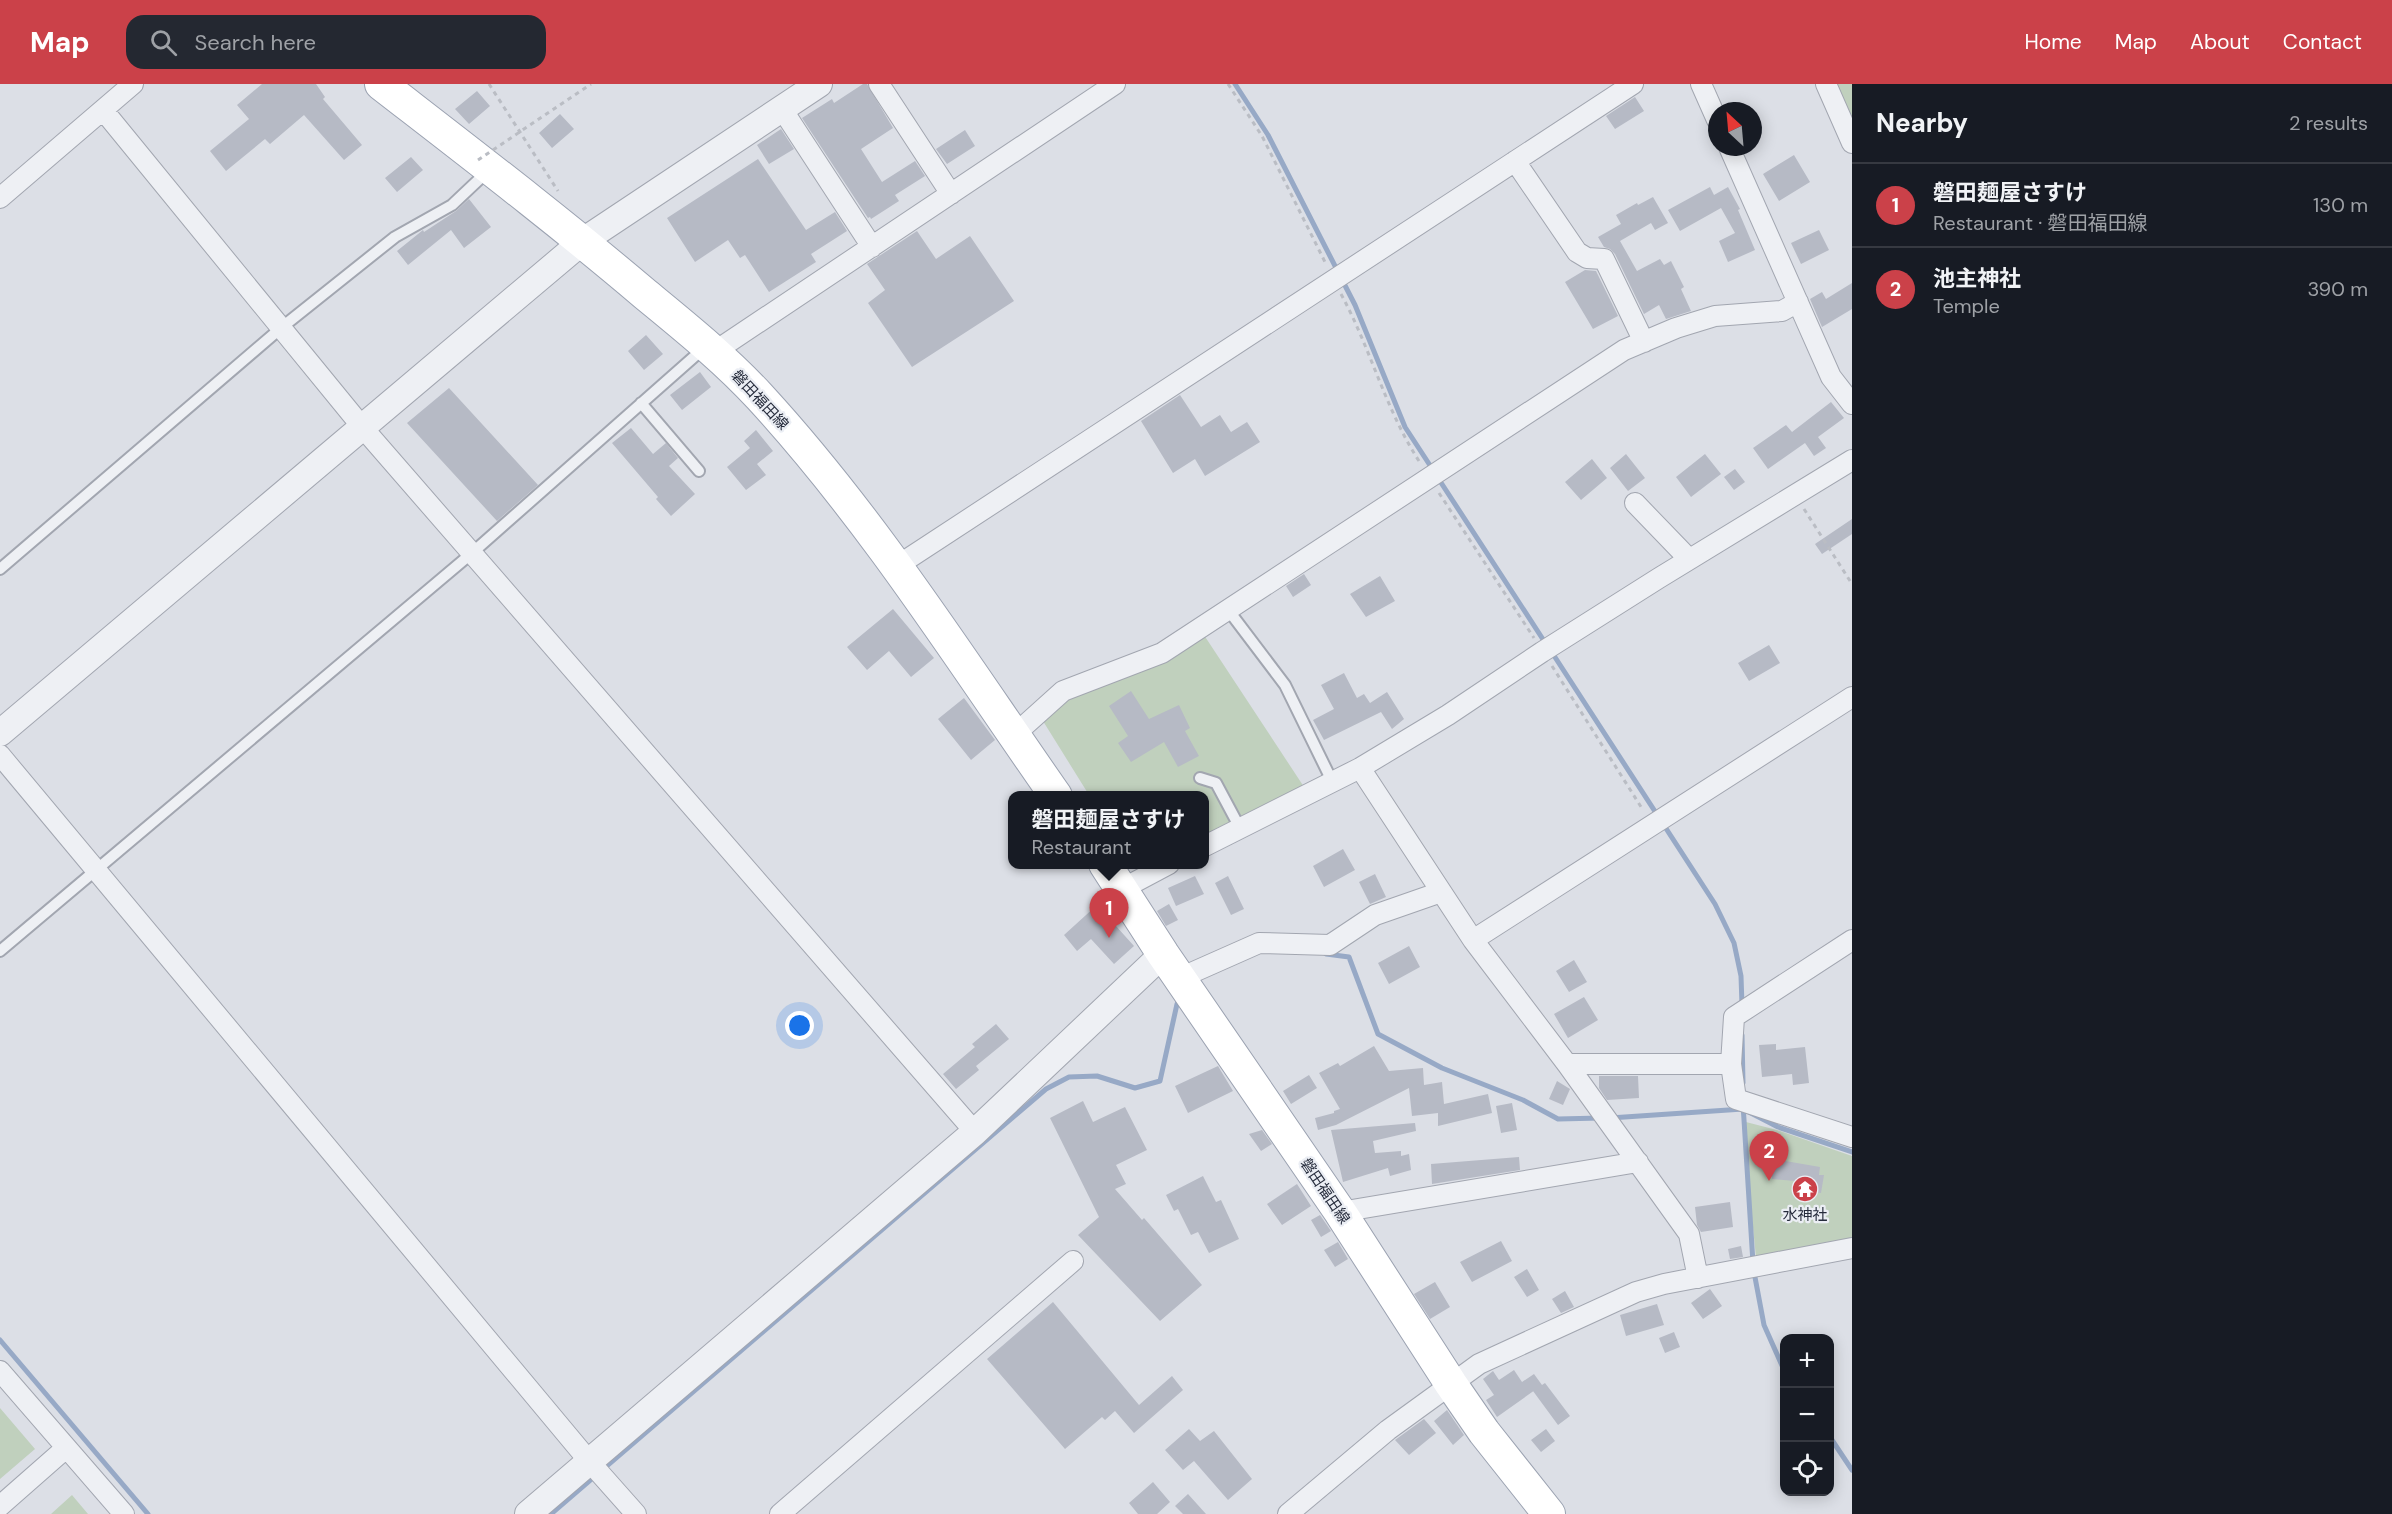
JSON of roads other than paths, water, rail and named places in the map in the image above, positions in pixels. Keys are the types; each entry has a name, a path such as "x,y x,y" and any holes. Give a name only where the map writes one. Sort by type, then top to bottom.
{"main road":[{"name":"磐田福田線","path":"381,84 583,241 710,349 759,395 844,496 897,566 1053,791"},
{"name":"磐田福田線","path":"1113,877 1340,1212 1450,1384 1484,1432 1549,1514"}],"street":[{"path":"0,198 133,84"},
{"path":"0,733 583,241 819,84"},
{"path":"879,84 951,194"},
{"path":"710,349 872,247 1115,84"},
{"path":"897,566 1633,84"},
{"path":"1701,84 1709,102"},
{"path":"1827,84 1852,143"},
{"path":"782,109 872,247"},
{"path":"103,110 363,428 975,1132"},
{"path":"1733,156 1832,377 1852,404"},
{"path":"1515,161 1577,252 1587,258 1604,259 1644,342"},
{"path":"1014,735 1063,691 1162,653 1624,350 1676,328 1715,316 1782,311 1798,302"},
{"path":"1209,844 1360,768 1852,460"},
{"path":"1635,503 1689,560"},
{"path":"1473,940 1852,697"},
{"path":"0,755 589,1461 636,1514"},
{"path":"1360,768 1473,940 1567,1064 1689,1234 1698,1278"},
{"path":"1113,877 1147,869"},
{"path":"528,1514 1172,966 1259,943 1330,945 1375,915 1441,892"},
{"path":"1852,940 1740,1012 1731,1064 1744,1101 1852,1137"},
{"path":"1567,1064 1731,1064"},
{"path":"1340,1212 1638,1162"},
{"path":"1288,1514 1388,1430 1479,1364 1636,1292 1852,1248"},
{"path":"780,1514 1073,1261"},
{"path":"0,1371 124,1514"},
{"path":"0,1506 66,1448"}],"lane":[{"path":"0,569 281,328 395,237 452,205 484,165"},
{"path":"0,951 472,553 641,403 710,349"},
{"path":"641,403 699,471"},
{"path":"1229,610 1285,685 1332,781"},
{"path":"1200,778 1216,783 1240,828"}],"waterway":[{"path":"1235,84 1268,135 1355,305 1405,427 1433,470"},
{"path":"1438,478 1546,644"},
{"path":"1551,651 1715,904 1734,943 1741,976 1742,1005"},
{"path":"1326,954 1349,957 1378,1034 1442,1068 1523,1100 1558,1119 1601,1118"},
{"path":"602,1470 1046,1089 1069,1077 1097,1076 1135,1088 1160,1081 1177,1004"},
{"path":"1742,1035 1743,1083"},
{"path":"1743,1104 1753,1263"},
{"path":"1610,1118 1743,1109 1778,1127 1852,1152"},
{"path":"1754,1272 1764,1325 1780,1361"},
{"path":"0,1340 148,1514"},
{"path":"1833,1442 1852,1470"},
{"path":"551,1514 595,1476"}],"place":[{"name":"磐田麺屋さすけ","path":"1109,938"},
{"name":"池主神社","path":"1769,1181"},
{"name":"水神社","path":"1805,1189"}]}
